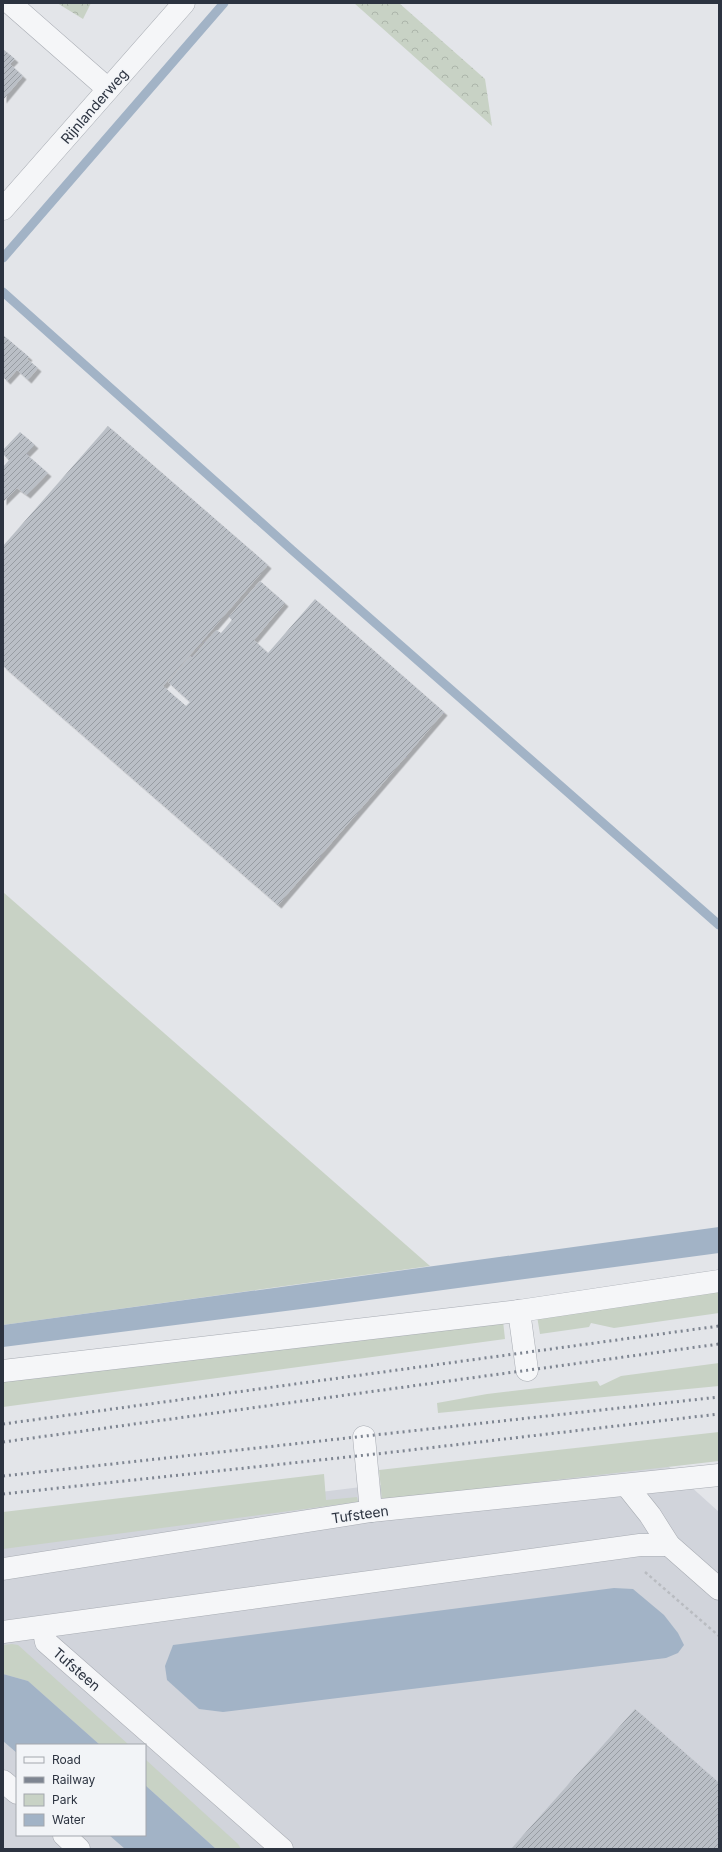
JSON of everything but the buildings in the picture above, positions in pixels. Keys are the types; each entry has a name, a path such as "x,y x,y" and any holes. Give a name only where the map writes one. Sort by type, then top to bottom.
{"street":[{"path":"10,3 108,89"},
{"name":"Rijnlanderweg","path":"3,209 184,3"},
{"path":"3,1371 519,1311 719,1281"},
{"path":"519,1311 527,1370"},
{"path":"364,1437 371,1511"},
{"name":"Tufsteen","path":"3,1569 371,1511 719,1475"},
{"path":"626,1485 650,1515 669,1545 719,1589"},
{"name":"Tufsteen","path":"3,1632 640,1545 669,1545"},
{"name":"Tufsteen","path":"43,1626 46,1642 282,1849"},
{"path":"3,1781 16,1792"},
{"path":"65,1836 80,1849"}],"path":[{"path":"640,1545 642,1570 719,1636"}],"shaded area":[{"path":"658,1457 719,1512 719,1849 3,1849 3,1531 361,1487"}],"green space":[{"path":"57,3 91,3 83,19"},
{"path":"354,3 399,3 485,79 492,126"},
{"path":"3,892 430,1266 3,1325"},
{"path":"719,1289 719,1313 614,1328 591,1323 589,1327 540,1334 537,1316"},
{"path":"503,1321 505,1339 3,1407 3,1381"},
{"path":"719,1363 719,1386 438,1413 437,1403 487,1394 597,1381 600,1386 621,1376"},
{"path":"719,1432 719,1461 382,1500 379,1470"},
{"path":"324,1474 326,1500 357,1497 358,1502 3,1549 3,1512"},
{"path":"3,1645 18,1645 128,1744 99,1744 28,1681 3,1674"},
{"path":"146,1760 238,1844 241,1849 216,1849 146,1786"}],"water":[{"path":"719,1227 719,1253 317,1307 3,1347 3,1325"},
{"path":"614,1588 633,1589 664,1615 678,1633 684,1645 678,1653 666,1658 223,1712 199,1709 167,1680 165,1666 173,1645"},
{"path":"3,1674 28,1681 99,1744 16,1744 16,1752 3,1741"},
{"path":"146,1786 216,1849 125,1849 110,1836 146,1836"}],"waterway":[{"path":"3,258 224,3"},
{"path":"3,292 292,550 719,925"}],"railway":[{"path":"3,1424 719,1326"},
{"path":"3,1442 719,1344"},
{"path":"3,1476 719,1397"},
{"path":"3,1494 385,1453 719,1414"}]}
